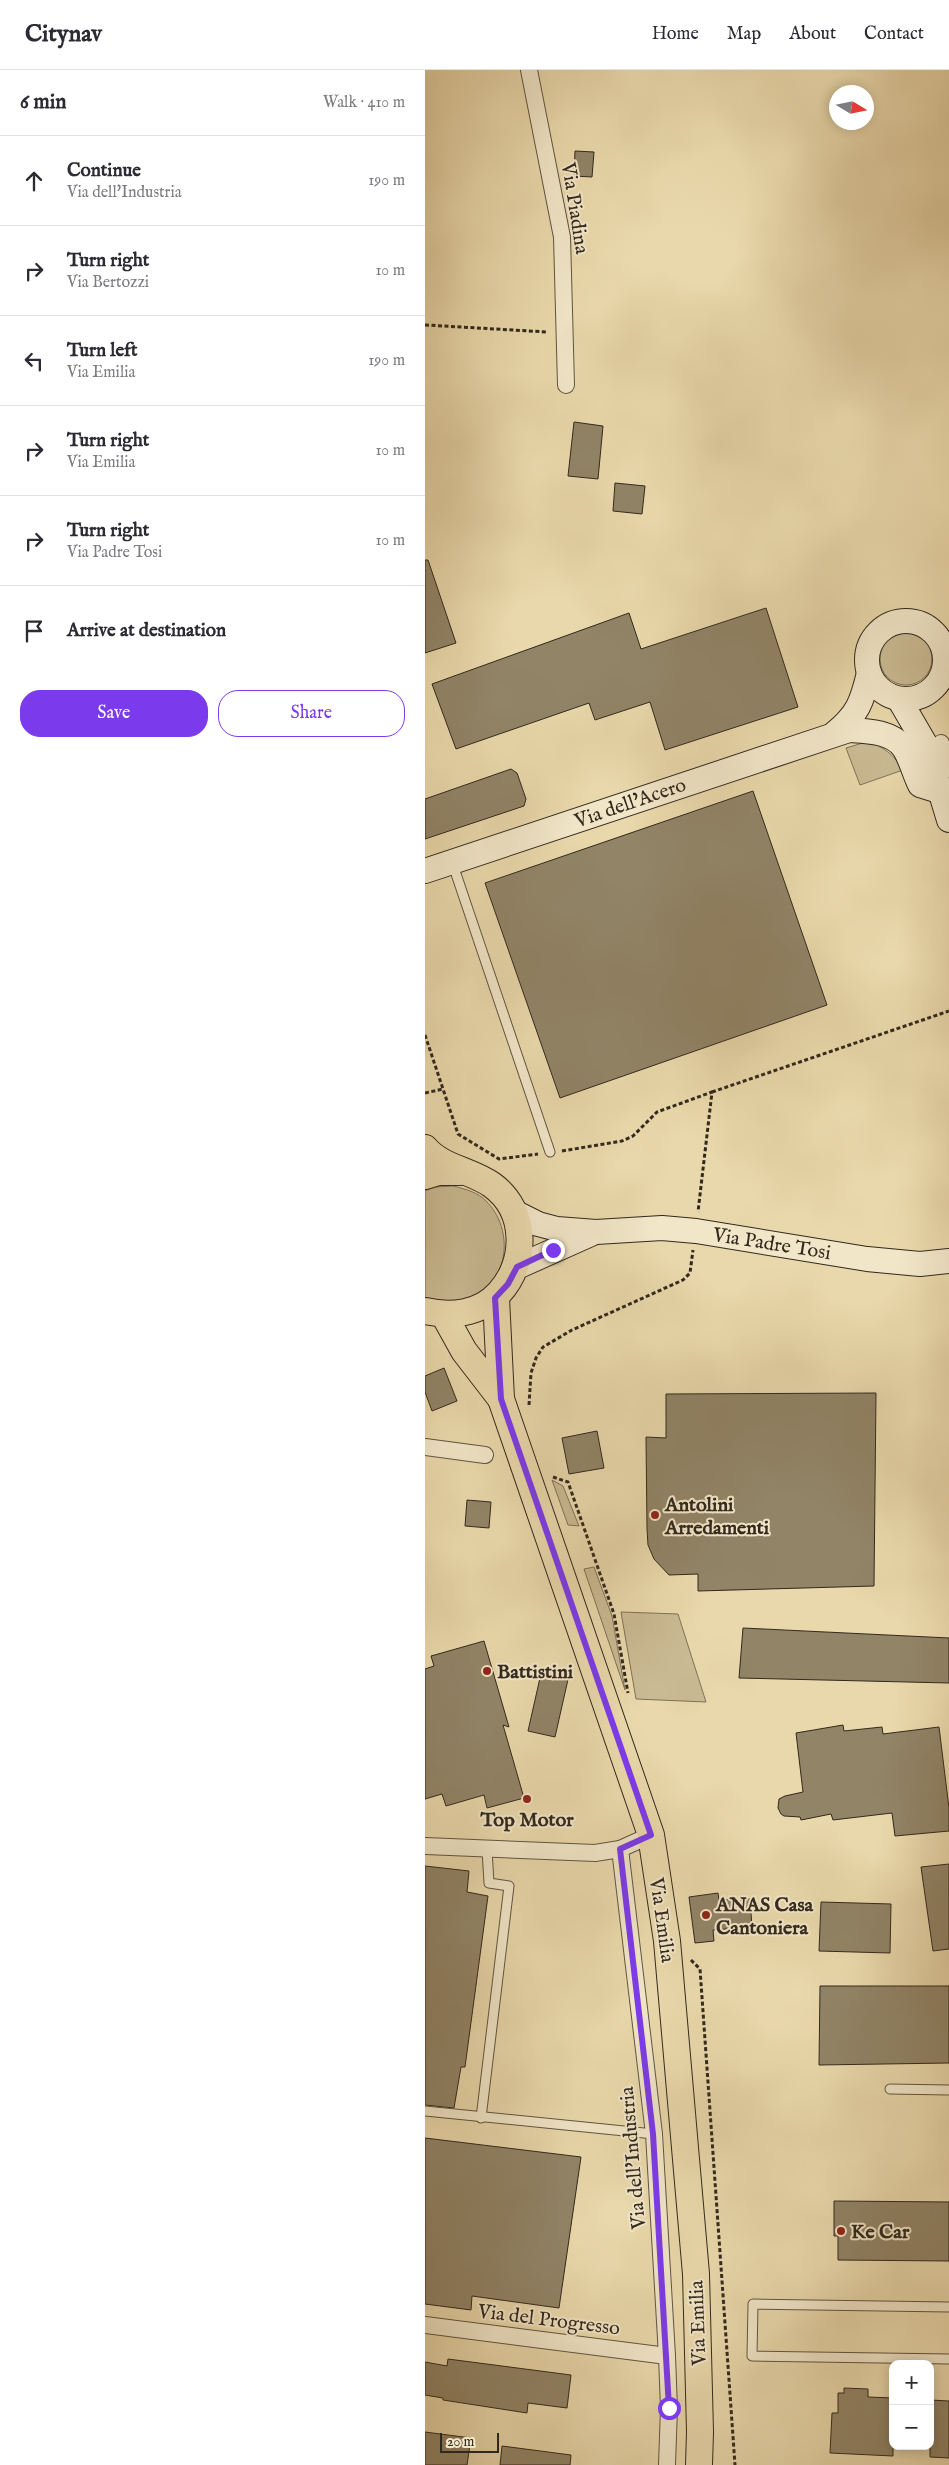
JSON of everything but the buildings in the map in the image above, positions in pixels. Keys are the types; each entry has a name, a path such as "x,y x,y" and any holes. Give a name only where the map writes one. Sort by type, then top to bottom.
{"main road":[{"name":"Via Emilia","path":"425,1148 460,1172"},
{"name":"Via Emilia","path":"425,1176 437,1172 460,1172 477,1176 492,1185 505,1197 514,1212 521,1239 517,1267 508,1284 495,1298 480,1308 462,1314 435,1313"},
{"name":"Via Emilia","path":"495,1298 501,1399 651,1835 667,1941 696,2274 700,2432 699,2465"},
{"name":"Via Emilia","path":"435,1313 501,1399"}],"street":[{"name":"Via Piadina","path":"529,70 563,237 566,385"},
{"path":"949,769 939,743 895,698 874,683 869,673 867,663 871,643 876,634 893,623 914,622 944,639 945,656 940,679 939,743 939,791 949,820"},
{"name":"Via dell'Acero","path":"842,731 858,710 869,673"},
{"path":"895,698 919,697 940,679"},
{"name":"Via dell'Acero","path":"425,871 842,731 895,698"},
{"name":"Via dell'Acero","path":"842,731 873,731 890,737 903,747 920,785 939,791"},
{"name":"Via Padre Tosi","path":"514,1212 538,1224 557,1229 595,1232 662,1228 696,1231 867,1259 920,1264 949,1262"},
{"name":"Via Padre Tosi","path":"517,1267 595,1232"},
{"path":"425,1447 485,1455"},
{"path":"425,1846 587,1853 620,1849 651,1835"},
{"name":"Via dell'Industria","path":"620,1849 653,2134 667,2356 669,2408 667,2465"},
{"path":"653,2134 684,2130"},
{"name":"Via del Progresso","path":"425,2325 667,2356"},
{"path":"700,2432 711,2465"}],"lane":[{"path":"452,862 551,1152"},
{"path":"481,2118 509,1886 489,1883 487,1850"},
{"path":"890,2088 949,2090"},
{"path":"425,2111 653,2134"},
{"path":"949,2307 753,2304 752,2356 949,2359"}],"path":[{"path":"425,325 539,332 565,331"},
{"path":"425,1035 458,1134 499,1159 622,1141 633,1136 657,1112 949,1011"},
{"path":"425,1093 443,1089"},
{"path":"697,1219 712,1092"},
{"path":"531,1410 528,1402 531,1373 536,1358 543,1347 572,1330 683,1280 690,1273 694,1245"},
{"path":"550,1470 553,1478 567,1482 614,1614 630,1700"},
{"path":"688,1957 700,1969 735,2465"}],"shaded area":[{"path":"906,633 916,635 924,641 930,649 932,659 930,669 924,677 916,683 906,685 896,683 888,677 882,669 880,659 882,649 888,641 896,635"},
{"path":"866,742 888,752 903,770 860,785 846,748"},
{"path":"453,1186 475,1193 487,1202 497,1215 502,1230 504,1246 497,1276 488,1288 476,1297 451,1303 425,1299 425,1191 435,1187"},
{"path":"552,1480 563,1486 579,1526 568,1525"},
{"path":"594,1567 612,1616 625,1690 584,1569"},
{"path":"621,1612 678,1614 706,1702 636,1699"}],"place":[{"name":"Antolini Arredamenti","path":"655,1515"},
{"name":"Battistini","path":"487,1671"},
{"name":"Top Motor","path":"527,1799"},
{"name":"ANAS Casa Cantoniera","path":"706,1915"},
{"name":"Ke Car","path":"841,2231"}],"route":[{"path":"553,1250 517,1267 508,1284 495,1298 501,1399 651,1835 620,1849 653,2134 669,2408"}]}
